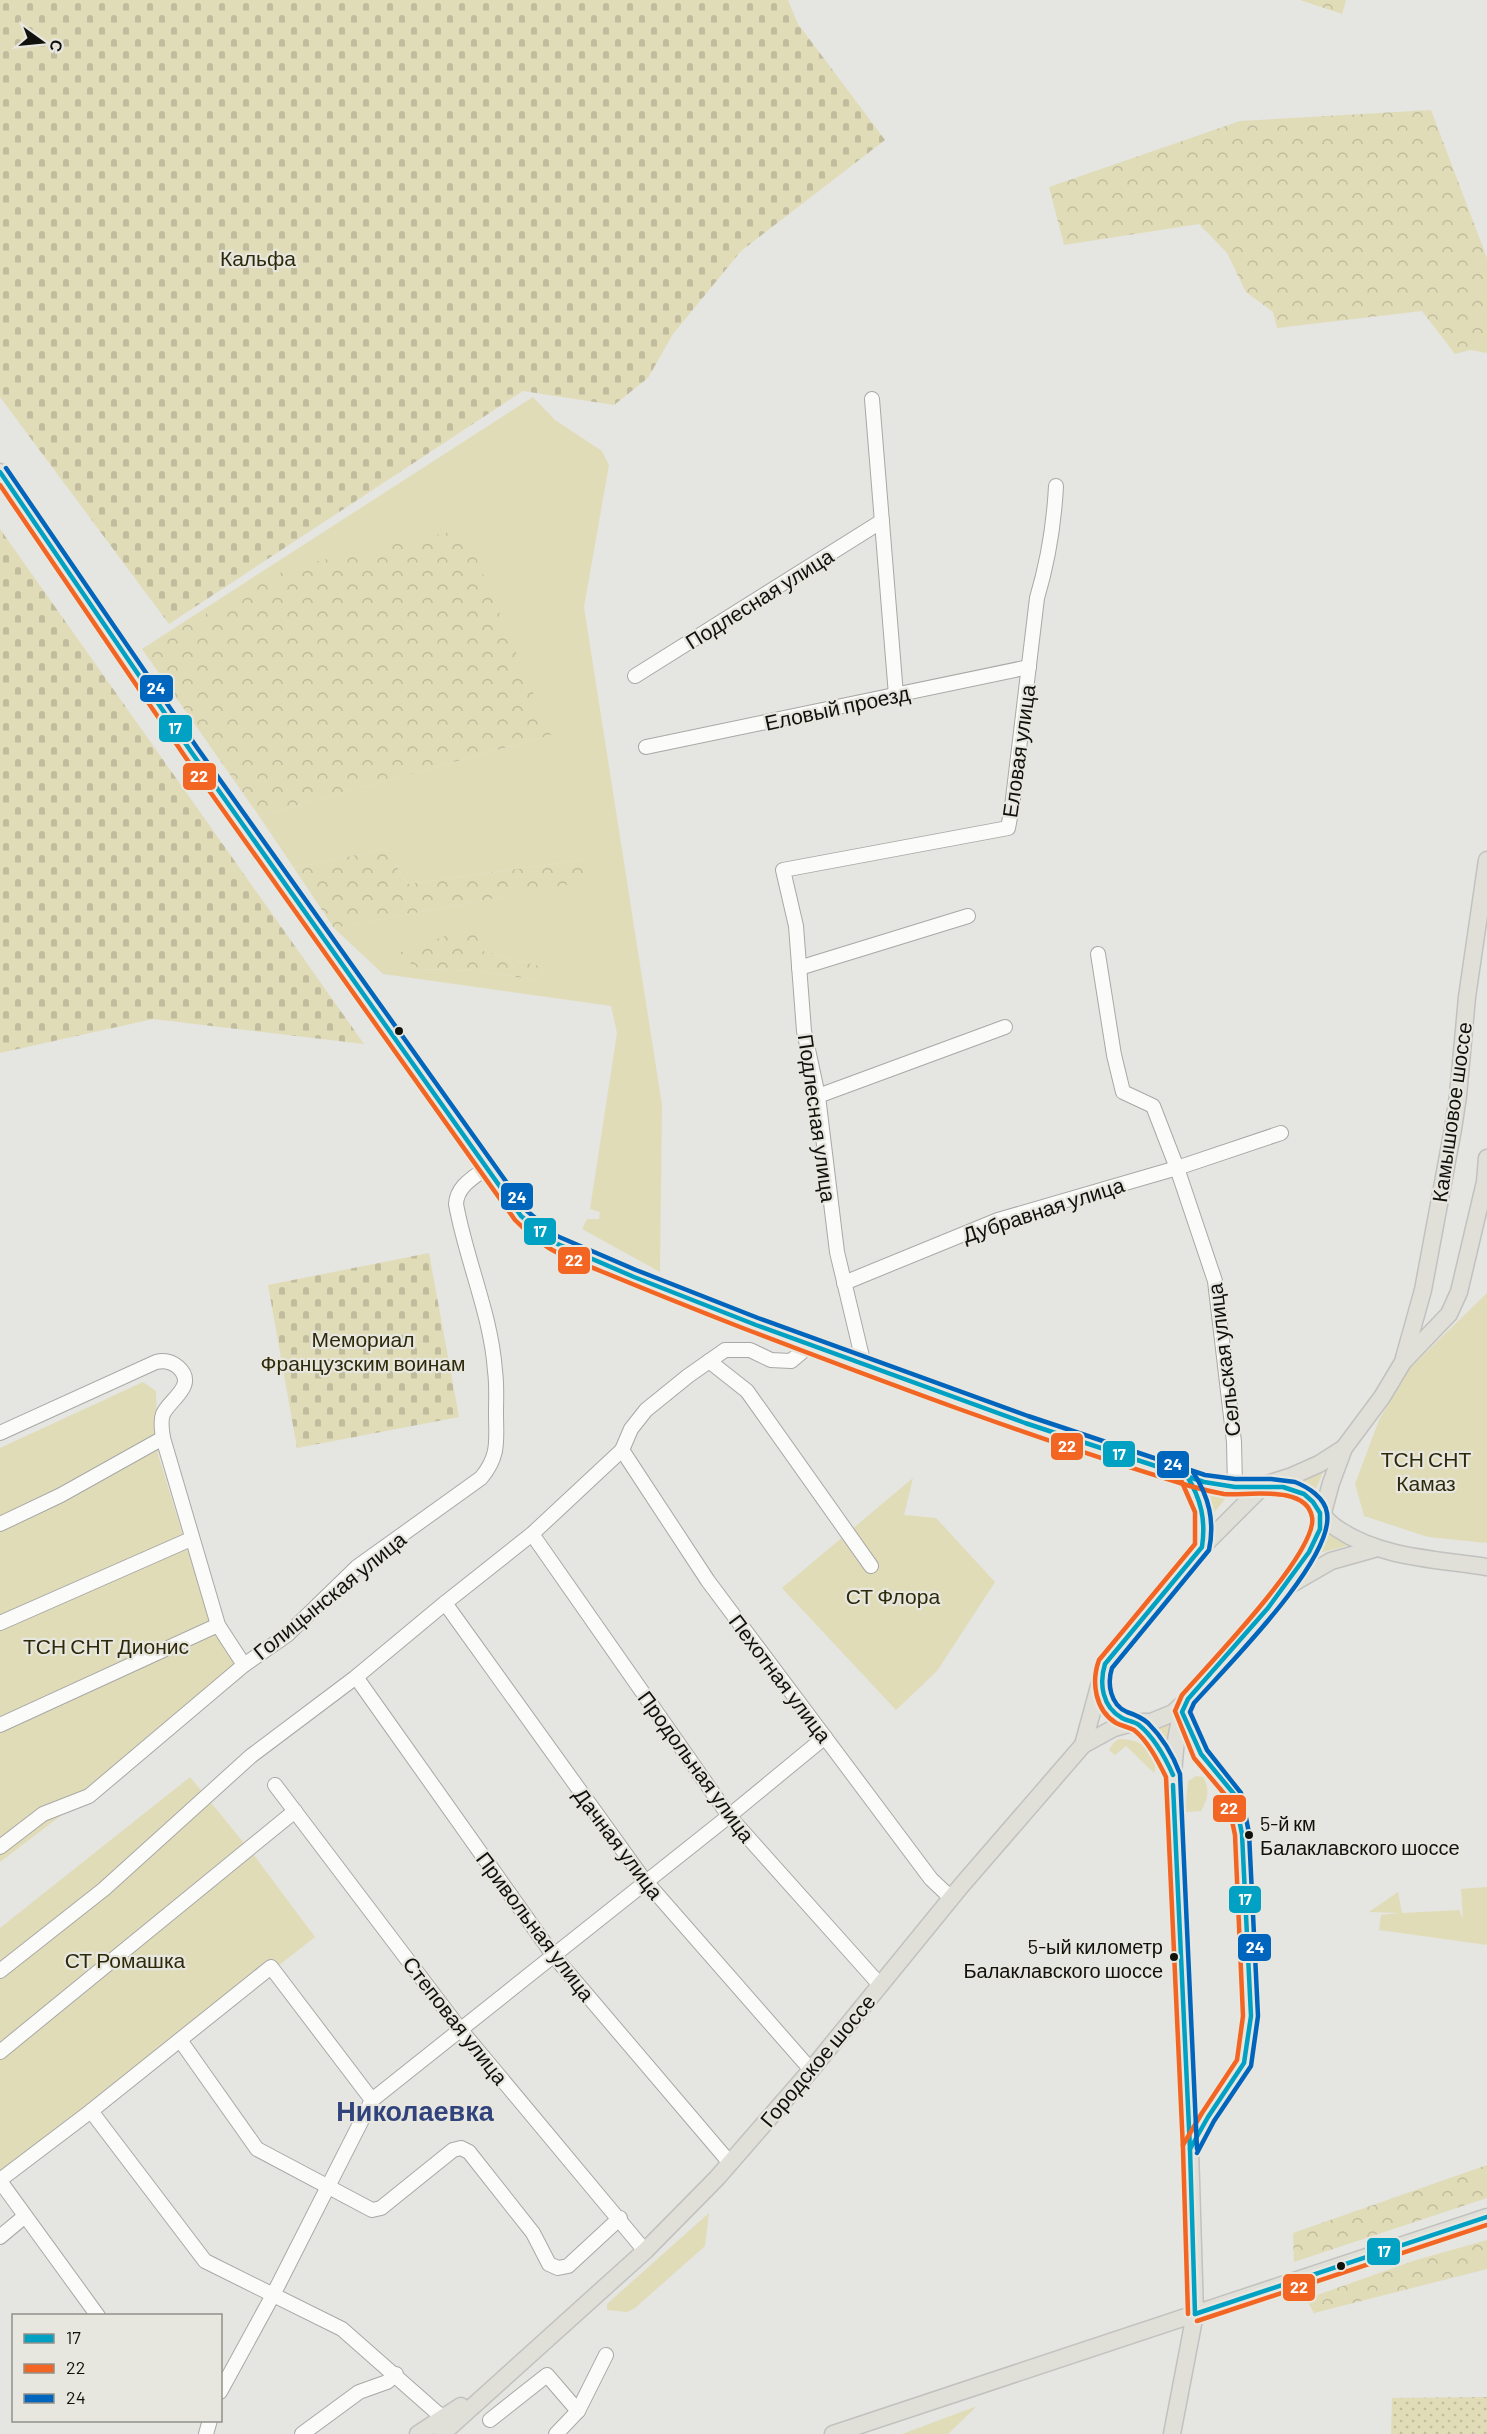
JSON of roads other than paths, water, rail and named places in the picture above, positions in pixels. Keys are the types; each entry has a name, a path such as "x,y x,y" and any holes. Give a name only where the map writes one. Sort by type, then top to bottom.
{"main road":[{"path":"0,472 88,605 486,1168 521,1216 553,1242 708,1307 809,1346 1079,1443 1210,1484 1235,1487 1278,1485 1291,1488 1309,1499 1337,1529 1374,1549 1487,1567"},
{"name":"Камышовое шоссе","path":"1403,1362 1424,1290 1453,1129 1467,997 1487,860"},
{"name":"Камышовое шоссе","path":"1172,2434 1195,2314 1173,1774 1177,1731 1188,1699 1285,1588 1315,1542 1344,1448 1382,1397 1403,1362 1449,1314 1459,1292 1485,1182 1487,1158"},
{"path":"1083,1745 1105,1664 1202,1547 1264,1485 1310,1468 1344,1448"},
{"path":"1187,1476 1198,1492 1204,1510 1206,1529 1202,1547"},
{"path":"1285,1588 1331,1561 1374,1549"},
{"path":"1101,1674 1106,1699 1112,1709 1122,1718 1136,1722 1147,1732 1167,1760 1173,1774"},
{"name":"Городское шоссе","path":"418,2434 443,2426 501,2378 645,2251 730,2163 811,2070 951,1898 1083,1745 1114,1728 1136,1722 1151,1722 1173,1713 1188,1699"},
{"path":"833,2434 1487,2217"}],"street":[{"path":"872,399 896,694"},
{"name":"Еловая улица","path":"783,870 1008,828 1037,598 1047,565 1055,521 1056,486"},
{"name":"Подлесная улица","path":"635,676 882,521"},
{"name":"Еловый проезд","path":"646,747 1029,667"},
{"name":"Подлесная улица","path":"783,870 796,926 804,1031 818,1096 837,1252 864,1365"},
{"path":"799,968 968,916"},
{"name":"Сельская улица","path":"1098,954 1114,1055 1123,1092 1153,1106 1178,1168 1215,1281 1234,1442 1235,1487"},
{"path":"818,1096 1005,1027"},
{"name":"Дубравная улица","path":"844,1282 998,1220 1178,1168 1281,1133"},
{"name":"Голицынская улица","path":"0,1847 43,1814 89,1796 244,1665 287,1635 357,1568 481,1478 490,1467 496,1454 497,1440 495,1370 487,1324 456,1204 458,1191 462,1186 486,1168"},
{"path":"0,1971 104,1888 251,1756 356,1677 532,1534 622,1450 631,1429 645,1410 725,1350 750,1350 771,1360 791,1361 809,1346"},
{"path":"0,1433 163,1360 177,1365 184,1378 184,1385 182,1392 164,1414 161,1422 163,1438 218,1625 244,1665"},
{"path":"709,1361 747,1390 871,1566"},
{"path":"0,1524 62,1495 163,1438"},
{"name":"Пехотная улица","path":"622,1450 708,1581 931,1879 951,1898"},
{"name":"Продольная улица","path":"532,1534 729,1816 880,1985"},
{"path":"0,1623 191,1539"},
{"name":"Дачная улица","path":"445,1603 646,1882 811,2070"},
{"path":"0,1725 218,1625"},
{"name":"Привольная улица","path":"356,1677 554,1955 730,2163"},
{"path":"222,2388 273,2295 372,2100 825,1737"},
{"name":"Степовая улица","path":"275,1785 460,2028 620,2218 645,2251"},
{"path":"0,2052 296,1811"},
{"path":"97,2314 0,2181 271,1966 372,2100"},
{"path":"180,2040 257,2149 369,2208 378,2210 453,2150 461,2148 469,2152 533,2233 549,2264 553,2267 568,2266 620,2218"},
{"path":"91,2111 205,2261 342,2329 396,2374 443,2426"},
{"path":"0,2237 25,2216"},
{"path":"556,2434 578,2411 606,2355"},
{"path":"302,2434 359,2392 387,2382 396,2374"},
{"path":"490,2420 547,2376 578,2411"}],"place":[{"name":"5-й км Балаклавского шоссе","path":"1249,1835"},
{"name":"5-ый километр Балаклавского шоссе","path":"1174,1957"}],"district":[{"name":"Николаевка","path":"415,2110"}],"park label":[{"name":"Кальфа","path":"258,257"},
{"name":"Мемориал Французским воинам","path":"363,1350"},
{"name":"ТСН СНТ Камаз","path":"1426,1470"},
{"name":"СТ Флора","path":"893,1595"},
{"name":"ТСН СНТ Дионис","path":"106,1645"},
{"name":"СТ Ромашка","path":"125,1959"}]}
